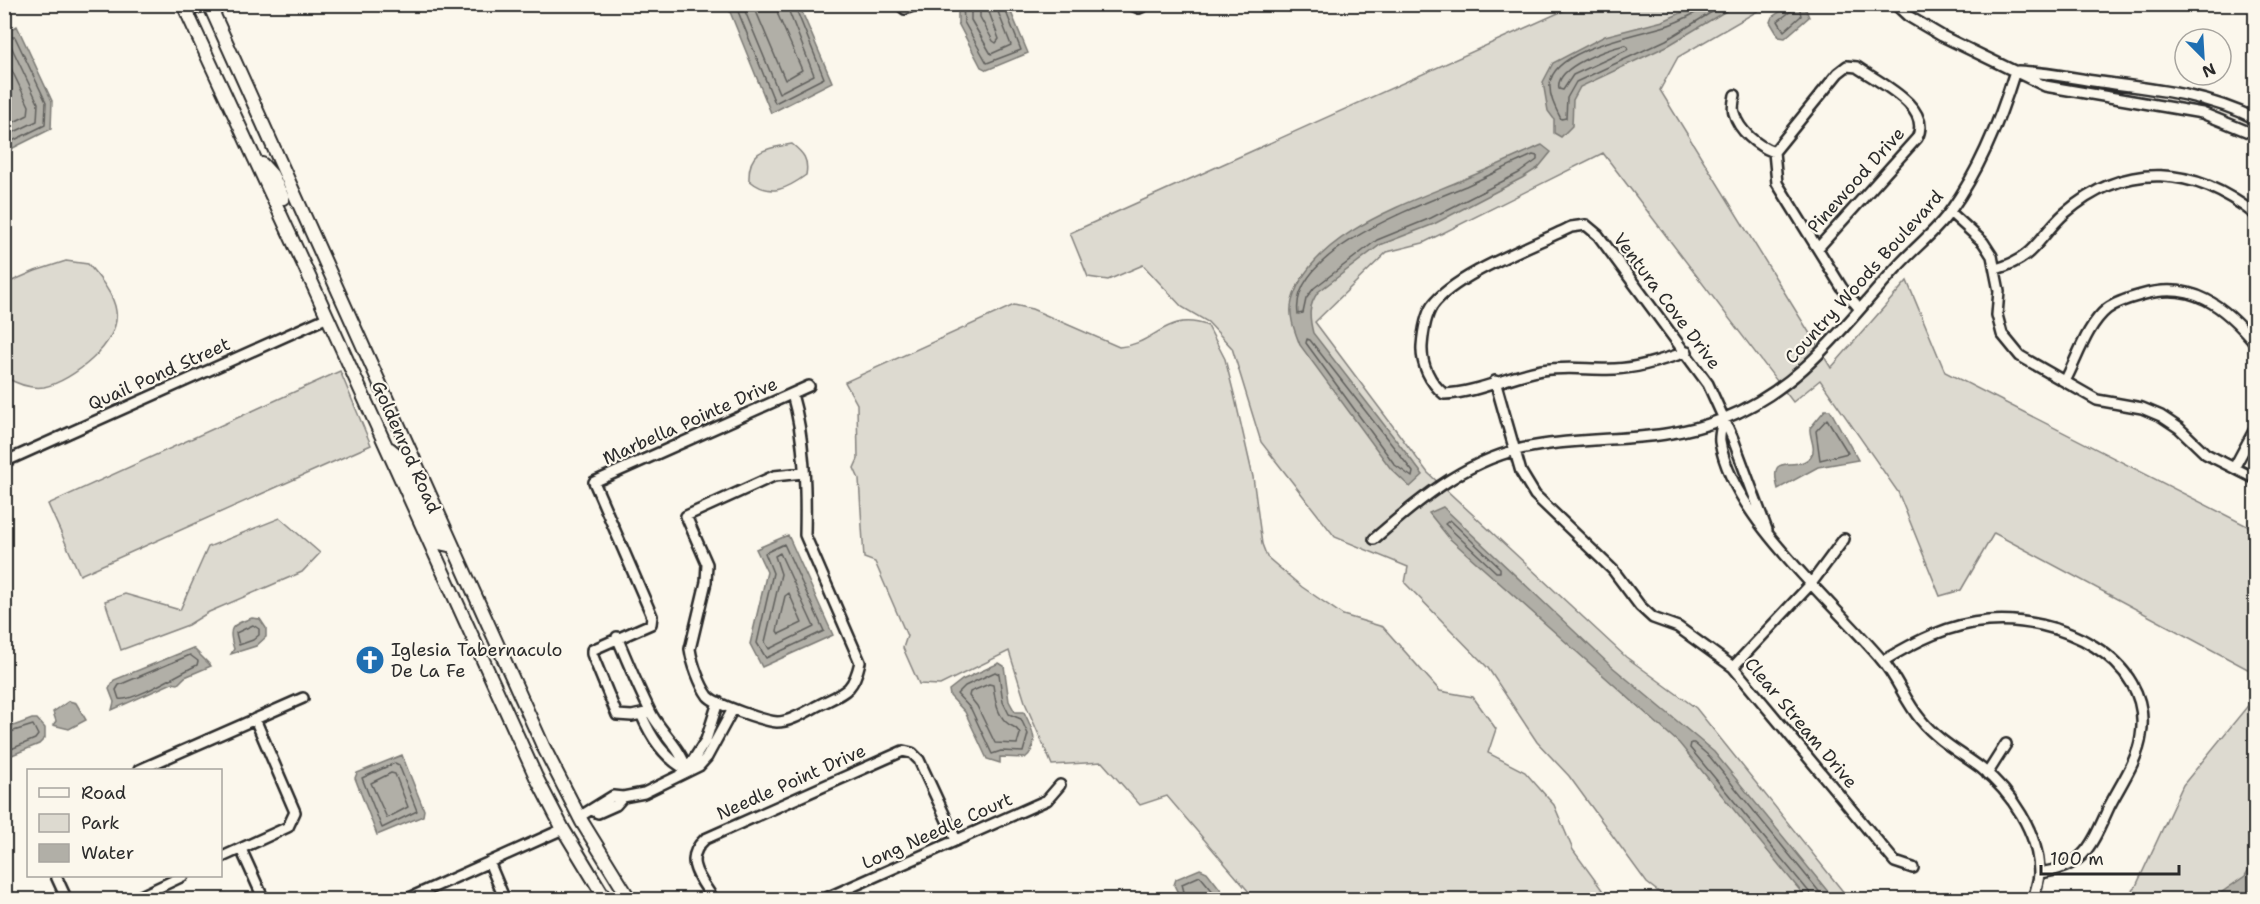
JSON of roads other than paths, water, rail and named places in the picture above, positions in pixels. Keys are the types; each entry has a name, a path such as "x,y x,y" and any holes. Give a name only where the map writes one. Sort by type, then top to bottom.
{"main road":[{"name":"Goldenrod Road","path":"210,5 518,690 579,817 630,900"},
{"name":"Goldenrod Road","path":"186,7 545,794 563,829 606,900"},
{"path":"253,155 272,175 319,277 334,283"},
{"path":"327,317 340,321 348,328 398,441 411,454"},
{"path":"386,447 402,459 439,543 453,546"},
{"path":"442,569 449,569 458,574 502,671 518,690"},
{"path":"545,794 579,817"},
{"path":"563,829 571,830 597,847"}],"street":[{"path":"899,4 905,9 918,4"},
{"path":"1130,4 1139,8 1148,4"},
{"path":"1895,4 1908,16 1942,36 2045,86 2202,113 2256,135"},
{"path":"186,7 210,5"},
{"name":"Pinewood Drive","path":"1774,152 1838,73 1847,66 1857,67 1914,107 1920,118 1922,129 1917,138 1818,248"},
{"path":"2015,71 2048,72 2211,101 2256,119"},
{"name":"Country Woods Boulevard","path":"1374,539 1432,490 1471,466 1515,450 1570,442 1641,439 1723,419 1769,396 1807,368 1950,212 2000,120 2015,71"},
{"path":"2112,99 2113,84"},
{"path":"1735,94 1733,113 1760,147 1774,152 1777,183 1842,288 1860,309"},
{"path":"1996,268 2016,264 2029,254 2064,214 2082,200 2111,183 2131,177 2152,174 2206,185 2239,202 2256,215"},
{"path":"1950,212 1983,242 1996,268 1999,291 1996,315 2002,334 2020,356 2097,400 2142,408 2161,416 2179,428 2206,454 2256,479"},
{"name":"Ventura Cove Drive","path":"1495,381 1457,393 1444,394 1429,378 1422,352 1424,331 1430,309 1443,293 1460,281 1571,227 1586,225 1598,236 1687,352 1708,384 1767,530"},
{"path":"2065,381 2094,325 2107,309 2151,292 2176,290 2215,303 2256,344"},
{"name":"Quail Pond Street","path":"4,462 327,317"},
{"path":"1495,381 1552,368 1617,369 1654,362 1687,352"},
{"name":"Clear Stream Drive","path":"1495,381 1521,472 1535,495 1613,570 1640,606 1653,618 1678,627 1733,667 1895,862 1913,868"},
{"name":"Marbella Pointe Drive","path":"646,713 617,715 592,650 617,637 651,624 652,616 594,482 809,386"},
{"path":"792,394 801,424 803,473 805,535 860,662 856,680 850,689 790,719 777,722 733,709 709,697 691,659 690,649 706,582 707,564 686,516 774,476 803,473"},
{"path":"1723,419 1719,440 1727,466 1743,498 1767,530 1810,585 1883,661 1921,720 1941,740 1988,774 2003,788 2018,810 2033,841 2039,873 2033,900"},
{"path":"2234,468 2256,427"},
{"path":"1733,667 1810,585 1844,539"},
{"path":"1883,661 1928,636 1957,626 1988,621 2022,621 2050,626 2098,648 2117,662 2132,682 2140,706 2141,736 2090,846 2071,865 2059,870 2039,873"},
{"path":"617,637 659,746 673,763 687,770"},
{"path":"143,769 303,698"},
{"path":"687,770 706,740 718,702"},
{"path":"579,817 613,796 623,797 658,787 687,770 695,768 707,757 733,709"},
{"path":"646,713 683,756 687,770"},
{"path":"222,857 288,827 295,812 255,719"},
{"path":"659,746 668,739"},
{"path":"1988,774 2006,744"},
{"name":"Needle Point Drive","path":"714,900 700,878 693,861 696,848 705,838 903,751 912,753 919,759 956,840"},
{"name":"Long Needle Court","path":"822,900 1047,800 1060,785"},
{"path":"405,900 563,829"},
{"path":"241,849 264,900"},
{"path":"489,862 505,900"},
{"path":"56,877 67,900"},
{"path":"132,900 181,877"}],"water":[{"path":"735,4 799,5 832,82 771,113 728,7"},
{"path":"958,5 1008,5 1028,53 987,70 981,67 958,23"},
{"path":"1699,5 1736,5 1669,45 1580,87 1573,100 1572,126 1561,137 1554,133 1554,119 1548,111 1543,82 1553,63 1605,36 1663,21"},
{"path":"1790,5 1804,5 1809,17 1785,38 1779,37 1770,22 1772,17"},
{"path":"17,26 52,101 51,129 5,152 5,32"},
{"path":"1542,145 1551,152 1538,168 1434,224 1380,245 1318,292 1312,302 1310,317 1313,333 1423,475 1410,487 1391,469 1300,345 1291,318 1292,301 1302,278 1318,258 1339,240 1362,225 1388,211"},
{"path":"1825,410 1830,410 1858,460 1818,467 1778,489 1776,469 1785,464 1805,461 1811,456 1813,450 1810,428"},
{"path":"1443,507 1610,665 1714,752 1834,899 1807,899 1679,743 1449,538 1429,513"},
{"path":"788,535 833,635 762,667 750,644 767,572 756,549"},
{"path":"252,618 260,619 266,628 266,637 256,646 231,654 234,649 232,628"},
{"path":"193,648 211,666 185,677 178,684 172,683 112,710 114,702 109,689 114,680"},
{"path":"999,663 1004,666 1009,701 1015,712 1024,712 1032,730 1034,742 1033,748 1025,758 1000,757 1000,763 987,759 965,712 950,696 949,690 962,680"},
{"path":"69,701 76,703 86,720 69,729 53,725 56,721 53,712"},
{"path":"37,719 45,728 45,738 39,744 5,758 5,729"},
{"path":"402,755 424,810 423,816 377,835 355,778 357,773"},
{"path":"2255,859 2255,899 2212,899 2245,876"},
{"path":"1200,869 1207,872 1228,899 1181,899 1174,885 1176,879"}],"place":[{"name":"Iglesia Tabernaculo De La Fe","path":"370,660"}]}
